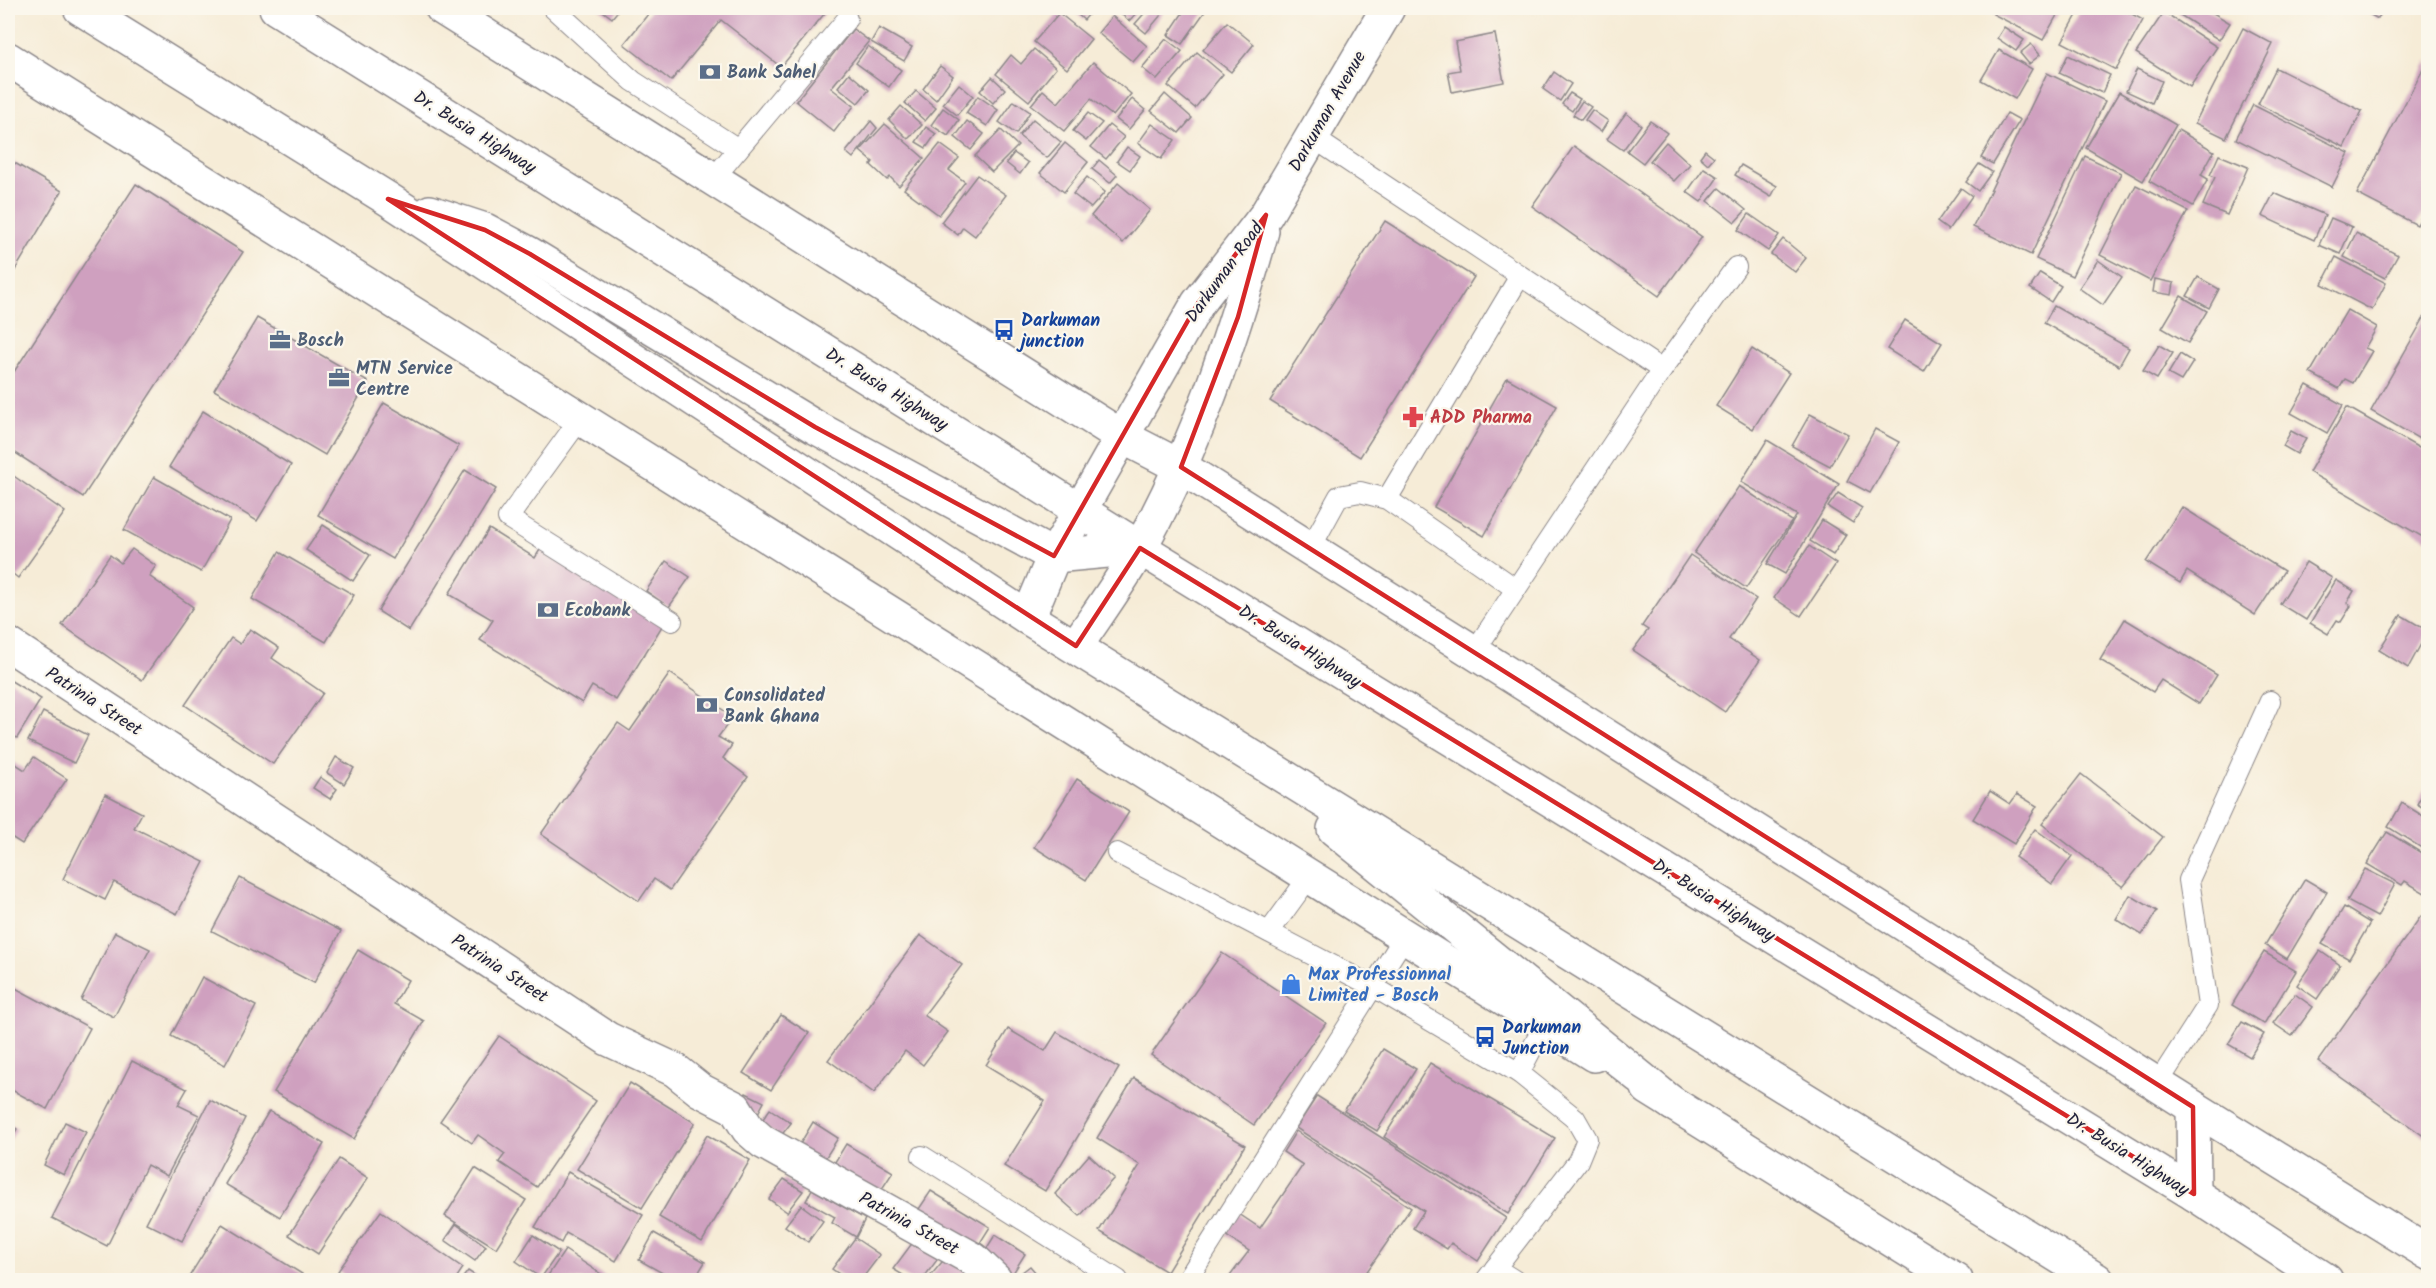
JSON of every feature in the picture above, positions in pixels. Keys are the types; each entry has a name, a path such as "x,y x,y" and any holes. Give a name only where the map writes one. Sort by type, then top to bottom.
{"main road":[{"path":"80,8 388,199 1028,618 2097,1281"},
{"name":"Dr. Busia Highway","path":"276,8 1140,548 2194,1194 2326,1281"},
{"path":"442,8 1121,436 1181,467 2428,1253"},
{"name":"Darkuman Avenue","path":"1266,215 1388,8"},
{"path":"8,59 1956,1281"},
{"path":"388,199 484,230 530,254 815,427 1054,556 1140,548"},
{"name":"Darkuman Road","path":"1028,618 1054,556 1198,303 1266,215"},
{"name":"Darkuman Road","path":"1076,646 1140,548 1181,467 1238,317 1266,215"},
{"name":"Patrinia Street","path":"8,644 608,1039 675,1070 700,1090 735,1108 748,1129 763,1142 973,1259 995,1281"},
{"path":"1227,743 1673,1104"},
{"path":"2193,1107 2194,1194"}],"lane":[{"path":"553,8 633,81 738,148"},
{"path":"713,178 847,19"},
{"path":"1312,137 1662,370"},
{"path":"1474,652 1662,370 1736,267"},
{"path":"1387,499 1521,276"},
{"path":"580,419 508,518 672,621"},
{"path":"1310,549 1339,496 1360,492 1387,499 1516,589"},
{"path":"2157,1083 2208,1005 2189,880 2270,701"},
{"path":"1117,853 1372,986 1519,1073 1575,1118 1587,1139 1578,1161 1491,1274 1514,1281"},
{"path":"1269,932 1309,877"},
{"path":"1187,1281 1405,936"},
{"path":"1519,1073 1545,1024"},
{"path":"922,1156 1118,1281"}],"highlighted area":[{"path":"388,199 485,230 530,254 815,427 1054,556 1198,303 1266,215 1238,317 1181,467 2193,1107 2194,1194 1140,548 1076,646"}],"building":[{"path":"599,8 620,8 612,18"},
{"path":"653,8 829,8 781,67 721,20 671,81 624,44"},
{"path":"1072,8 1094,8 1084,20"},
{"path":"1124,8 1141,8 1129,21 1120,13"},
{"path":"1149,8 1166,9 1146,33 1135,24"},
{"path":"1186,8 1206,10 1182,44 1168,35"},
{"path":"1997,8 2061,8 2043,40 1993,14"},
{"path":"2081,8 2121,8 2143,20 2116,70 2062,42"},
{"path":"2181,8 2205,8 2230,23 2219,40 2177,13"},
{"path":"2358,8 2384,8 2378,19"},
{"path":"2164,12 2217,47 2190,87 2136,53"},
{"path":"1059,13 1091,39 1067,69 1034,42"},
{"path":"1112,16 1147,46 1133,62 1098,33"},
{"path":"1227,22 1254,44 1231,72 1203,50"},
{"path":"2004,27 2024,40 2016,51 1997,38"},
{"path":"879,28 912,47 904,61 871,42"},
{"path":"2243,28 2273,44 2226,138 2195,123"},
{"path":"853,29 869,41 831,88 854,106 834,132 796,101"},
{"path":"1495,34 1504,82 1452,92 1448,72 1460,70 1455,42"},
{"path":"1166,39 1182,51 1157,80 1142,68"},
{"path":"2031,44 2040,55 2029,64 2020,53"},
{"path":"868,46 901,70 889,87 856,63"},
{"path":"1034,49 1056,68 1029,101 996,74 1011,55 1021,64"},
{"path":"1999,50 2032,69 2015,99 1981,80"},
{"path":"1197,52 1223,74 1195,108 1168,86"},
{"path":"2068,55 2110,75 2102,93 2059,73"},
{"path":"2428,60 2428,204 2417,225 2357,194"},
{"path":"1093,62 1131,94 1113,116 1091,99 1064,131 1031,105 1043,90 1058,103"},
{"path":"940,66 953,76 936,100 923,89"},
{"path":"2276,68 2362,111 2344,147 2258,104"},
{"path":"2137,69 2162,81 2152,103 2126,91"},
{"path":"1554,72 1571,84 1560,101 1543,89"},
{"path":"849,73 869,90 858,103 838,87"},
{"path":"2047,73 2105,101 2031,255 1973,227"},
{"path":"992,77 1005,89 993,103 980,91"},
{"path":"959,84 973,96 957,115 943,104"},
{"path":"916,91 936,108 925,121 905,103"},
{"path":"2119,92 2176,125 2143,181 2086,148"},
{"path":"1570,93 1580,99 1572,111 1562,104"},
{"path":"1165,94 1192,118 1179,133 1151,111"},
{"path":"978,96 998,110 987,126 966,113"},
{"path":"1132,99 1145,110 1129,129 1116,119"},
{"path":"1014,101 1030,112 1016,134 999,122"},
{"path":"1582,101 1591,107 1581,120 1573,115"},
{"path":"2253,105 2349,153 2332,187 2236,139"},
{"path":"901,106 922,125 908,139 889,120"},
{"path":"943,108 959,120 948,136 931,125"},
{"path":"1592,110 1608,121 1601,132 1585,120"},
{"path":"1088,113 1102,123 1086,141 1073,131"},
{"path":"1626,113 1641,125 1623,150 1607,139"},
{"path":"2007,113 2020,120 1993,164 1981,158"},
{"path":"1033,119 1061,142 1047,158 1019,136"},
{"path":"871,121 877,128 853,158 846,152"},
{"path":"967,121 984,134 971,150 955,137"},
{"path":"1650,121 1667,133 1643,163 1627,151"},
{"path":"885,124 924,158 899,186 890,177 887,180 871,165 873,162 860,151"},
{"path":"1152,124 1175,140 1161,159 1138,143"},
{"path":"1109,125 1124,137 1106,159 1091,147"},
{"path":"926,127 936,134 926,148 916,142"},
{"path":"1001,130 1018,146 992,172 975,156"},
{"path":"2178,130 2214,151 2201,175 2208,179 2193,206 2149,181"},
{"path":"1666,142 1690,164 1674,181 1650,161"},
{"path":"1065,143 1088,162 1064,192 1040,173"},
{"path":"940,144 959,158 949,170 965,182 939,215 904,189"},
{"path":"1574,146 1702,237 1659,296 1532,206"},
{"path":"1127,147 1140,156 1130,170 1117,161"},
{"path":"1705,150 1714,157 1708,164 1700,157"},
{"path":"1014,153 1028,163 1020,174 1006,163"},
{"path":"2219,155 2248,167 2227,215 2203,205 2215,177 2210,175"},
{"path":"2085,156 2121,173 2072,276 2036,259"},
{"path":"8,159 62,191 8,282"},
{"path":"1099,160 1117,175 1110,183 1092,169"},
{"path":"1979,164 1992,172 1978,191 1966,182"},
{"path":"1741,165 1777,186 1771,197 1735,175"},
{"path":"1704,168 1718,177 1701,202 1687,192"},
{"path":"977,175 1006,195 975,236 963,227 958,235 941,222"},
{"path":"1087,177 1105,192 1091,208 1073,194"},
{"path":"1118,183 1150,210 1123,243 1091,216"},
{"path":"136,184 243,252 83,497 8,448 8,381"},
{"path":"2136,185 2188,211 2150,281 2100,255"},
{"path":"1719,188 1746,210 1735,222 1708,201"},
{"path":"1961,188 1972,196 1948,230 1937,222"},
{"path":"2274,193 2325,215 2314,240 2262,216"},
{"path":"1749,214 1779,235 1768,251 1738,230"},
{"path":"2331,218 2352,227 2340,254 2319,245"},
{"path":"1385,221 1474,277 1360,457 1270,401"},
{"path":"2356,233 2398,255 2385,278 2344,257"},
{"path":"1783,239 1806,258 1795,272 1771,254"},
{"path":"2336,257 2386,283 2372,310 2322,284"},
{"path":"2098,260 2122,277 2103,305 2079,288"},
{"path":"2040,273 2061,286 2051,302 2030,288"},
{"path":"2198,277 2219,289 2209,308 2187,296"},
{"path":"2155,279 2174,283 2172,295 2153,292"},
{"path":"2181,296 2207,311 2188,343 2162,328"},
{"path":"2054,306 2129,348 2119,366 2044,323"},
{"path":"2347,310 2377,327 2365,348 2372,351 2353,383 2345,379 2339,389 2310,373"},
{"path":"2428,311 2428,444 2371,411"},
{"path":"257,318 368,382 325,455 214,390"},
{"path":"1905,320 1942,343 1924,372 1887,349"},
{"path":"2159,345 2173,353 2157,379 2143,371"},
{"path":"1752,349 1789,373 1753,429 1716,406"},
{"path":"2180,354 2193,362 2181,381 2168,374"},
{"path":"1507,378 1557,406 1484,536 1434,507"},
{"path":"2307,385 2343,405 2327,433 2291,413"},
{"path":"384,403 459,446 393,559 318,515"},
{"path":"2347,407 2428,453 2428,540 2309,472"},
{"path":"203,411 291,465 257,521 169,467"},
{"path":"1810,414 1848,434 1830,466 1792,446"},
{"path":"1875,429 1899,442 1870,493 1847,481"},
{"path":"2291,431 2306,439 2297,454 2283,446"},
{"path":"1767,440 1839,484 1785,574 1767,564 1797,515 1741,482"},
{"path":"465,470 496,489 409,631 378,611"},
{"path":"8,472 65,512 18,578 8,570"},
{"path":"154,477 230,520 201,572 124,530"},
{"path":"1739,486 1792,521 1746,588 1694,553"},
{"path":"1838,493 1862,508 1853,523 1828,507"},
{"path":"2182,507 2284,571 2255,615 2187,571 2180,583 2146,562"},
{"path":"1822,520 1846,535 1833,555 1810,541"},
{"path":"323,525 370,555 353,581 306,550"},
{"path":"489,529 535,558 541,548 664,623 616,700 592,686 582,703 480,640 493,620 449,594"},
{"path":"1809,546 1836,564 1801,616 1774,598"},
{"path":"132,549 156,566 149,576 193,607 142,680 62,625 110,555 121,563"},
{"path":"279,552 354,595 326,642 252,599"},
{"path":"1690,555 1756,599 1729,639 1760,660 1725,712 1633,650 1648,630 1642,626"},
{"path":"666,561 690,577 669,607 646,591"},
{"path":"2306,562 2332,578 2306,620 2280,604"},
{"path":"2336,580 2354,591 2347,603 2351,606 2341,622 2337,620 2328,634 2310,623"},
{"path":"2401,615 2428,631 2408,668 2379,650"},
{"path":"2125,619 2217,675 2199,704 2161,680 2153,692 2100,660"},
{"path":"250,629 279,648 272,658 323,693 273,764 185,705 231,638 240,644"},
{"path":"670,673 733,717 718,737 732,745 723,758 748,777 670,890 654,879 639,901 541,834 618,723 630,731"},
{"path":"8,679 41,699 17,738 8,732"},
{"path":"43,712 88,735 74,763 28,741"},
{"path":"34,757 67,779 22,844 8,835 8,759 25,770"},
{"path":"336,757 354,768 344,784 327,773"},
{"path":"2081,774 2163,837 2123,887 2042,824"},
{"path":"320,777 337,789 330,799 313,788"},
{"path":"1077,779 1129,812 1086,880 1034,847"},
{"path":"2428,785 2428,811 2417,804"},
{"path":"1990,791 2010,804 2017,794 2037,806 2014,844 1973,819"},
{"path":"105,794 142,813 134,828 204,862 177,914 114,882 105,900 63,879"},
{"path":"2402,803 2428,819 2428,852 2388,827"},
{"path":"2035,829 2072,856 2052,884 2015,857"},
{"path":"2387,832 2428,857 2428,895 2405,881 2402,885 2367,864"},
{"path":"2365,869 2395,884 2377,917 2347,901"},
{"path":"240,878 341,931 314,983 212,931"},
{"path":"2305,879 2327,892 2287,959 2265,945"},
{"path":"2130,895 2157,911 2142,935 2116,919"},
{"path":"2344,907 2370,923 2349,959 2322,944"},
{"path":"2421,916 2428,921 2428,1139 2318,1061"},
{"path":"115,932 150,949 114,1017 81,1000"},
{"path":"920,935 962,965 924,1015 948,1032 923,1065 905,1051 874,1093 828,1060"},
{"path":"358,950 408,980 394,1004 424,1021 354,1139 274,1092"},
{"path":"2320,951 2340,965 2317,999 2297,985"},
{"path":"2264,952 2296,971 2264,1024 2232,1005"},
{"path":"1222,953 1326,1023 1254,1125 1151,1055"},
{"path":"202,977 256,1006 225,1065 171,1036"},
{"path":"8,984 90,1028 47,1109 8,1088 8,1076 12,1069 8,1066"},
{"path":"2295,994 2313,1007 2292,1036 2273,1023"},
{"path":"781,1015 809,1033 771,1090 743,1073"},
{"path":"2242,1022 2264,1034 2250,1057 2228,1044"},
{"path":"1008,1029 1045,1051 1057,1032 1119,1068 1045,1191 1004,1166 1045,1101 986,1065"},
{"path":"499,1036 596,1101 537,1187 499,1162 505,1154 478,1135 472,1143 440,1121"},
{"path":"1383,1049 1416,1069 1377,1131 1344,1111"},
{"path":"132,1061 187,1089 178,1105 199,1115 167,1176 147,1165 107,1246 52,1218"},
{"path":"1430,1063 1555,1138 1508,1214 1384,1137"},
{"path":"1134,1078 1245,1145 1167,1272 1099,1231 1140,1165 1097,1138"},
{"path":"630,1083 695,1123 642,1208 577,1169"},
{"path":"746,1093 764,1102 757,1115 739,1106"},
{"path":"1317,1096 1506,1218 1478,1261 1451,1243 1447,1249 1413,1228 1424,1211 1296,1128"},
{"path":"210,1100 245,1118 182,1241 146,1223"},
{"path":"770,1109 791,1123 780,1137 760,1123"},
{"path":"269,1111 324,1144 280,1217 225,1184"},
{"path":"65,1122 86,1132 64,1175 44,1165"},
{"path":"813,1122 838,1138 819,1168 794,1154"},
{"path":"8,1123 17,1129 8,1144"},
{"path":"1296,1131 1411,1208 1361,1280 1227,1280 1249,1251 1225,1235 1239,1214 1260,1228 1303,1165 1283,1152"},
{"path":"707,1135 750,1160 702,1242 659,1217"},
{"path":"846,1144 893,1172 876,1198 830,1170"},
{"path":"1089,1155 1114,1178 1080,1216 1055,1194"},
{"path":"339,1159 368,1178 318,1254 289,1235"},
{"path":"475,1168 526,1200 496,1248 445,1216"},
{"path":"568,1172 643,1215 616,1261 566,1233 561,1243 535,1227"},
{"path":"784,1179 803,1191 787,1212 769,1199"},
{"path":"812,1189 865,1219 856,1237 832,1223 835,1217 806,1201"},
{"path":"931,1191 990,1227 975,1251 915,1215"},
{"path":"801,1205 823,1221 808,1242 785,1226"},
{"path":"381,1211 463,1268 455,1280 351,1280 338,1271"},
{"path":"222,1224 302,1274 298,1280 187,1280"},
{"path":"456,1224 486,1246 475,1261 445,1240"},
{"path":"654,1233 705,1262 694,1280 675,1280 639,1260"},
{"path":"919,1234 943,1252 922,1280 911,1280 893,1269"},
{"path":"533,1235 559,1252 541,1278 516,1261"},
{"path":"995,1235 1025,1254 1010,1278 980,1259"},
{"path":"855,1238 880,1255 861,1280 848,1280 832,1269"},
{"path":"565,1250 610,1280 545,1280"},
{"path":"947,1256 968,1274 963,1280 927,1280"},
{"path":"1030,1266 1042,1280 1012,1280"},
{"path":"468,1271 482,1280 461,1280"}],"place":[{"name":"Bank Sahel","path":"710,72"},
{"name":"Darkuman junction","path":"1004,330"},
{"name":"Bosch","path":"280,340"},
{"name":"MTN Service Centre","path":"339,378"},
{"name":"ADD Pharma","path":"1413,417"},
{"name":"Ecobank","path":"548,610"},
{"name":"Consolidated Bank Ghana","path":"707,705"},
{"name":"Max Professionnal Limited - Bosch","path":"1291,984"},
{"name":"Darkuman Junction","path":"1485,1037"}]}
